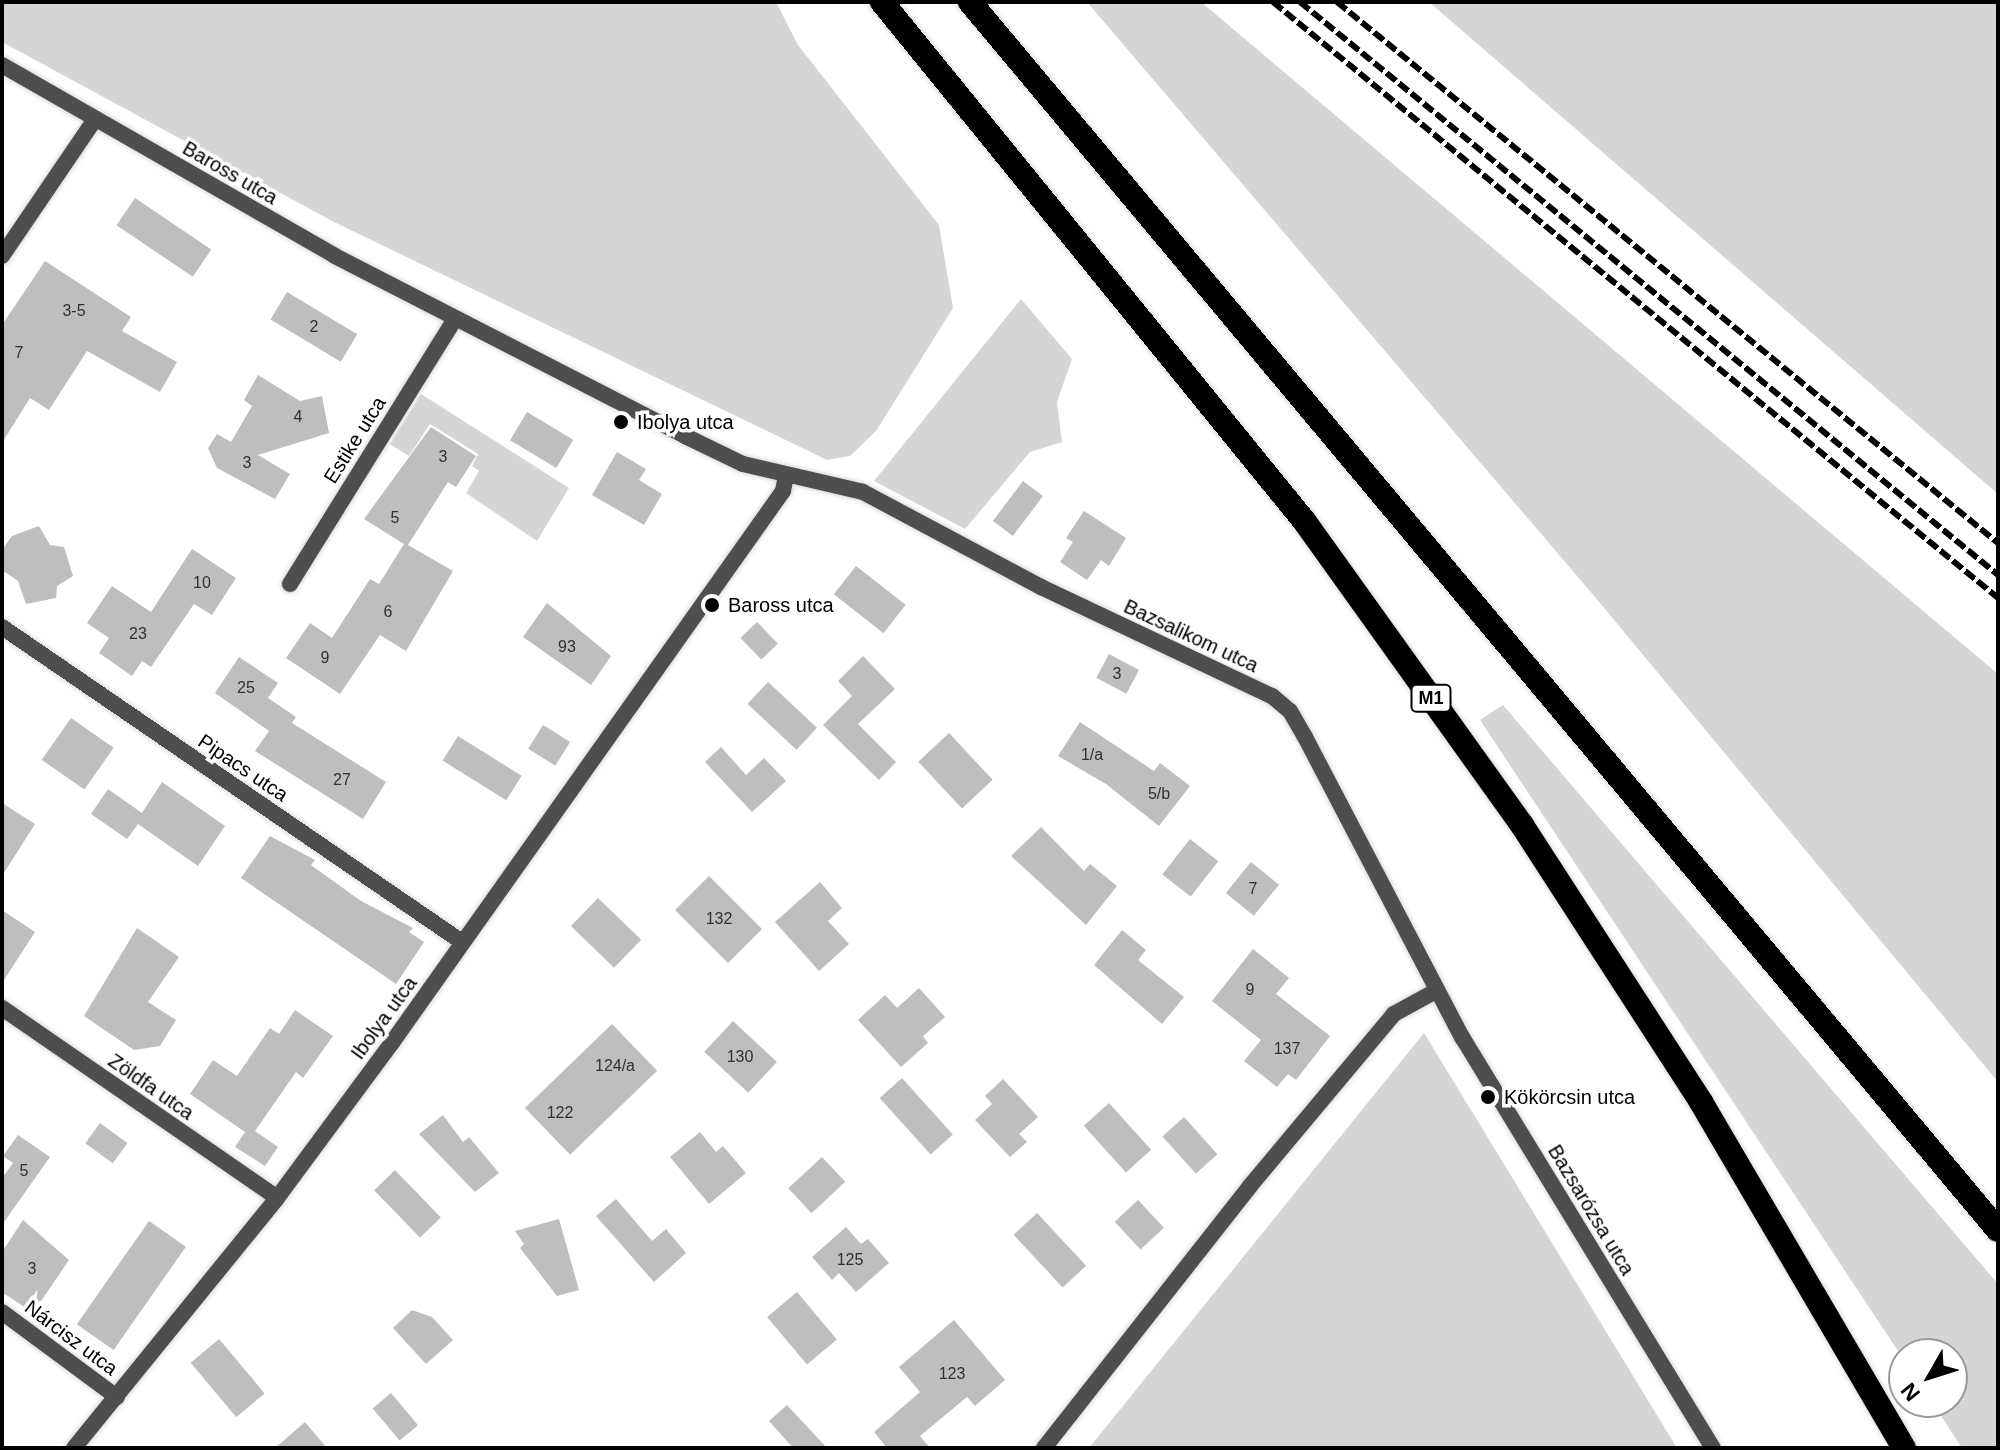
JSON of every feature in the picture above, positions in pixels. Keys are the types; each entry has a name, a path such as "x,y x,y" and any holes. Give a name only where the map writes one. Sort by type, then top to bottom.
{"highway":[{"name":"M1","path":"882,2 1305,522 1522,825 1701,1102 1904,1448"},
{"path":"970,2 1998,1230"}],"street":[{"name":"Baross utca","path":"2,65 455,319 743,464 786,476"},
{"path":"2,256 95,119"},
{"name":"Estike utca","path":"290,584 455,319"},
{"name":"Ibolya utca","path":"74,1448 277,1198 783,491 786,476"},
{"name":"Bazsalikom utca","path":"786,476 821,479 863,492 1041,587 1272,696 1290,711 1305,737 1436,991"},
{"name":"Pipacs utca","path":"2,627 462,942"},
{"path":"1044,1448 1250,1186 1394,1014 1436,991"},
{"name":"Bazsarózsa utca","path":"1436,991 1713,1448"},
{"name":"Zöldfa utca","path":"2,1008 277,1198"},
{"name":"Nárcisz utca","path":"2,1312 117,1397"}],"shaded area":[{"path":"2,2 776,2 798,45 939,225 953,308 876,431 850,456 827,460 334,222 2,42"},
{"path":"1087,2 1201,2 1998,674 1998,1082 1595,597"},
{"path":"1429,2 1998,2 1998,494"},
{"path":"1021,299 1072,359 1057,402 1062,442 1030,452 965,529 874,481"},
{"path":"421,394 569,488 537,541 466,493 479,471 472,466 478,454 430,424 409,456 390,444"},
{"path":"1503,705 1998,1284 1998,1448 1962,1448 1942,1418 1968,1418 1968,1338 1889,1338 1480,720"},
{"path":"1424,1033 1677,1448 1089,1448"}],"building":[{"path":"135,198 211,249 193,277 117,225"},
{"path":"45,261 131,317 122,331 177,362 160,392 87,351 49,410 30,398 2,443 2,325"},
{"path":"287,292 357,334 341,362 271,319"},
{"path":"258,375 300,401 322,396 329,433 258,455 290,474 275,499 217,468 208,448 217,434 231,442 252,406 244,400"},
{"path":"527,412 573,440 556,468 510,440"},
{"path":"431,427 476,456 456,487 448,482 408,545 453,571 406,651 380,635 340,694 286,658 310,623 332,638 370,579 379,584 404,544 364,519"},
{"path":"617,452 646,469 639,480 662,494 644,525 592,495"},
{"path":"1023,481 1043,496 1013,536 993,521"},
{"path":"1084,511 1126,538 1109,566 1101,560 1087,580 1060,562 1073,542 1066,538"},
{"path":"39,526 50,545 64,547 73,576 57,586 56,598 26,604 18,581 2,570 2,550 12,536"},
{"path":"192,549 236,578 212,615 194,604 151,667 142,661 132,676 99,653 109,638 87,623 112,586 151,612"},
{"path":"856,566 906,605 883,633 834,594"},
{"path":"547,603 611,656 591,685 523,637"},
{"path":"757,622 778,644 761,660 740,638"},
{"path":"1109,654 1139,670 1126,694 1096,678"},
{"path":"863,656 895,689 858,724 896,762 879,780 823,725 852,696 838,681"},
{"path":"239,657 278,683 268,698 296,717 292,723 386,782 363,819 255,751 269,731 215,693"},
{"path":"768,682 817,728 797,750 748,704"},
{"path":"71,718 114,748 84,790 42,760"},
{"path":"1080,722 1154,771 1160,763 1190,786 1159,826 1106,784 1058,756"},
{"path":"543,725 570,742 555,766 528,749"},
{"path":"949,733 993,780 962,808 918,762"},
{"path":"458,736 522,776 506,800 443,761"},
{"path":"721,747 746,775 764,758 786,781 752,812 705,762"},
{"path":"162,782 225,826 198,866 138,824 127,839 91,814 108,789 142,813"},
{"path":"2,803 35,824 2,876"},
{"path":"1041,827 1084,871 1090,864 1117,886 1086,925 1011,856"},
{"path":"270,836 315,860 311,865 361,901 413,928 409,932 424,942 396,984 241,878"},
{"path":"1190,839 1218,861 1191,897 1162,874"},
{"path":"1251,862 1279,885 1254,916 1226,893"},
{"path":"709,876 762,929 728,963 675,910"},
{"path":"820,882 842,908 828,921 849,944 819,971 775,922"},
{"path":"598,898 641,940 614,968 571,926"},
{"path":"2,910 35,932 2,983"},
{"path":"137,928 179,957 148,1002 176,1020 160,1046 134,1050 84,1016"},
{"path":"1122,930 1146,950 1138,960 1184,997 1162,1024 1094,965"},
{"path":"1253,949 1289,978 1276,994 1330,1036 1296,1080 1288,1074 1277,1087 1244,1061 1261,1040 1212,1001"},
{"path":"919,988 945,1017 923,1036 928,1043 901,1067 858,1020 885,995 897,1008"},
{"path":"295,1010 333,1036 303,1078 296,1072 255,1131 278,1147 265,1166 235,1147 245,1132 190,1094 213,1060 237,1076 270,1028 279,1034"},
{"path":"733,1021 777,1062 748,1093 704,1052"},
{"path":"612,1024 657,1071 570,1155 525,1108"},
{"path":"902,1078 953,1134 931,1155 880,1098"},
{"path":"1003,1079 1038,1117 1019,1134 1027,1142 1010,1157 975,1120 992,1104 985,1096"},
{"path":"1109,1103 1151,1150 1126,1173 1084,1126"},
{"path":"443,1115 463,1142 469,1137 499,1173 475,1192 419,1134"},
{"path":"1184,1117 1217,1154 1196,1174 1162,1136"},
{"path":"100,1123 128,1143 113,1163 85,1143"},
{"path":"700,1132 716,1152 723,1146 746,1173 709,1204 670,1157"},
{"path":"18,1135 50,1157 2,1225 2,1178 13,1163 3,1156"},
{"path":"822,1157 845,1182 812,1213 788,1188"},
{"path":"395,1170 441,1217 420,1238 374,1190"},
{"path":"616,1199 652,1241 666,1229 686,1253 654,1282 596,1216"},
{"path":"1138,1200 1164,1228 1141,1250 1115,1222"},
{"path":"1037,1213 1086,1266 1063,1287 1014,1235"},
{"path":"559,1219 579,1290 557,1296 520,1248 524,1244 515,1231"},
{"path":"23,1220 69,1260 33,1313 2,1292 2,1252"},
{"path":"149,1221 186,1247 114,1350 77,1324"},
{"path":"846,1227 861,1244 868,1239 889,1263 856,1292 839,1273 832,1280 812,1257"},
{"path":"797,1292 837,1339 807,1365 767,1317"},
{"path":"412,1310 432,1317 453,1340 426,1364 393,1328"},
{"path":"954,1320 1005,1380 975,1406 967,1397 920,1436 930,1448 887,1448 874,1432 920,1392 899,1367"},
{"path":"219,1339 265,1393 236,1417 191,1363"},
{"path":"391,1393 418,1425 400,1441 373,1408"},
{"path":"787,1405 827,1448 793,1448 769,1421"},
{"path":"305,1422 327,1448 275,1448"}],"railway":[{"path":"1273,2 1998,598"},
{"path":"1300,2 1998,575"},
{"path":"1337,2 1998,543"}],"place":[{"name":"Ibolya utca","path":"621,422"},
{"name":"Baross utca","path":"712,605"},
{"name":"Kökörcsin utca","path":"1488,1097"}]}
